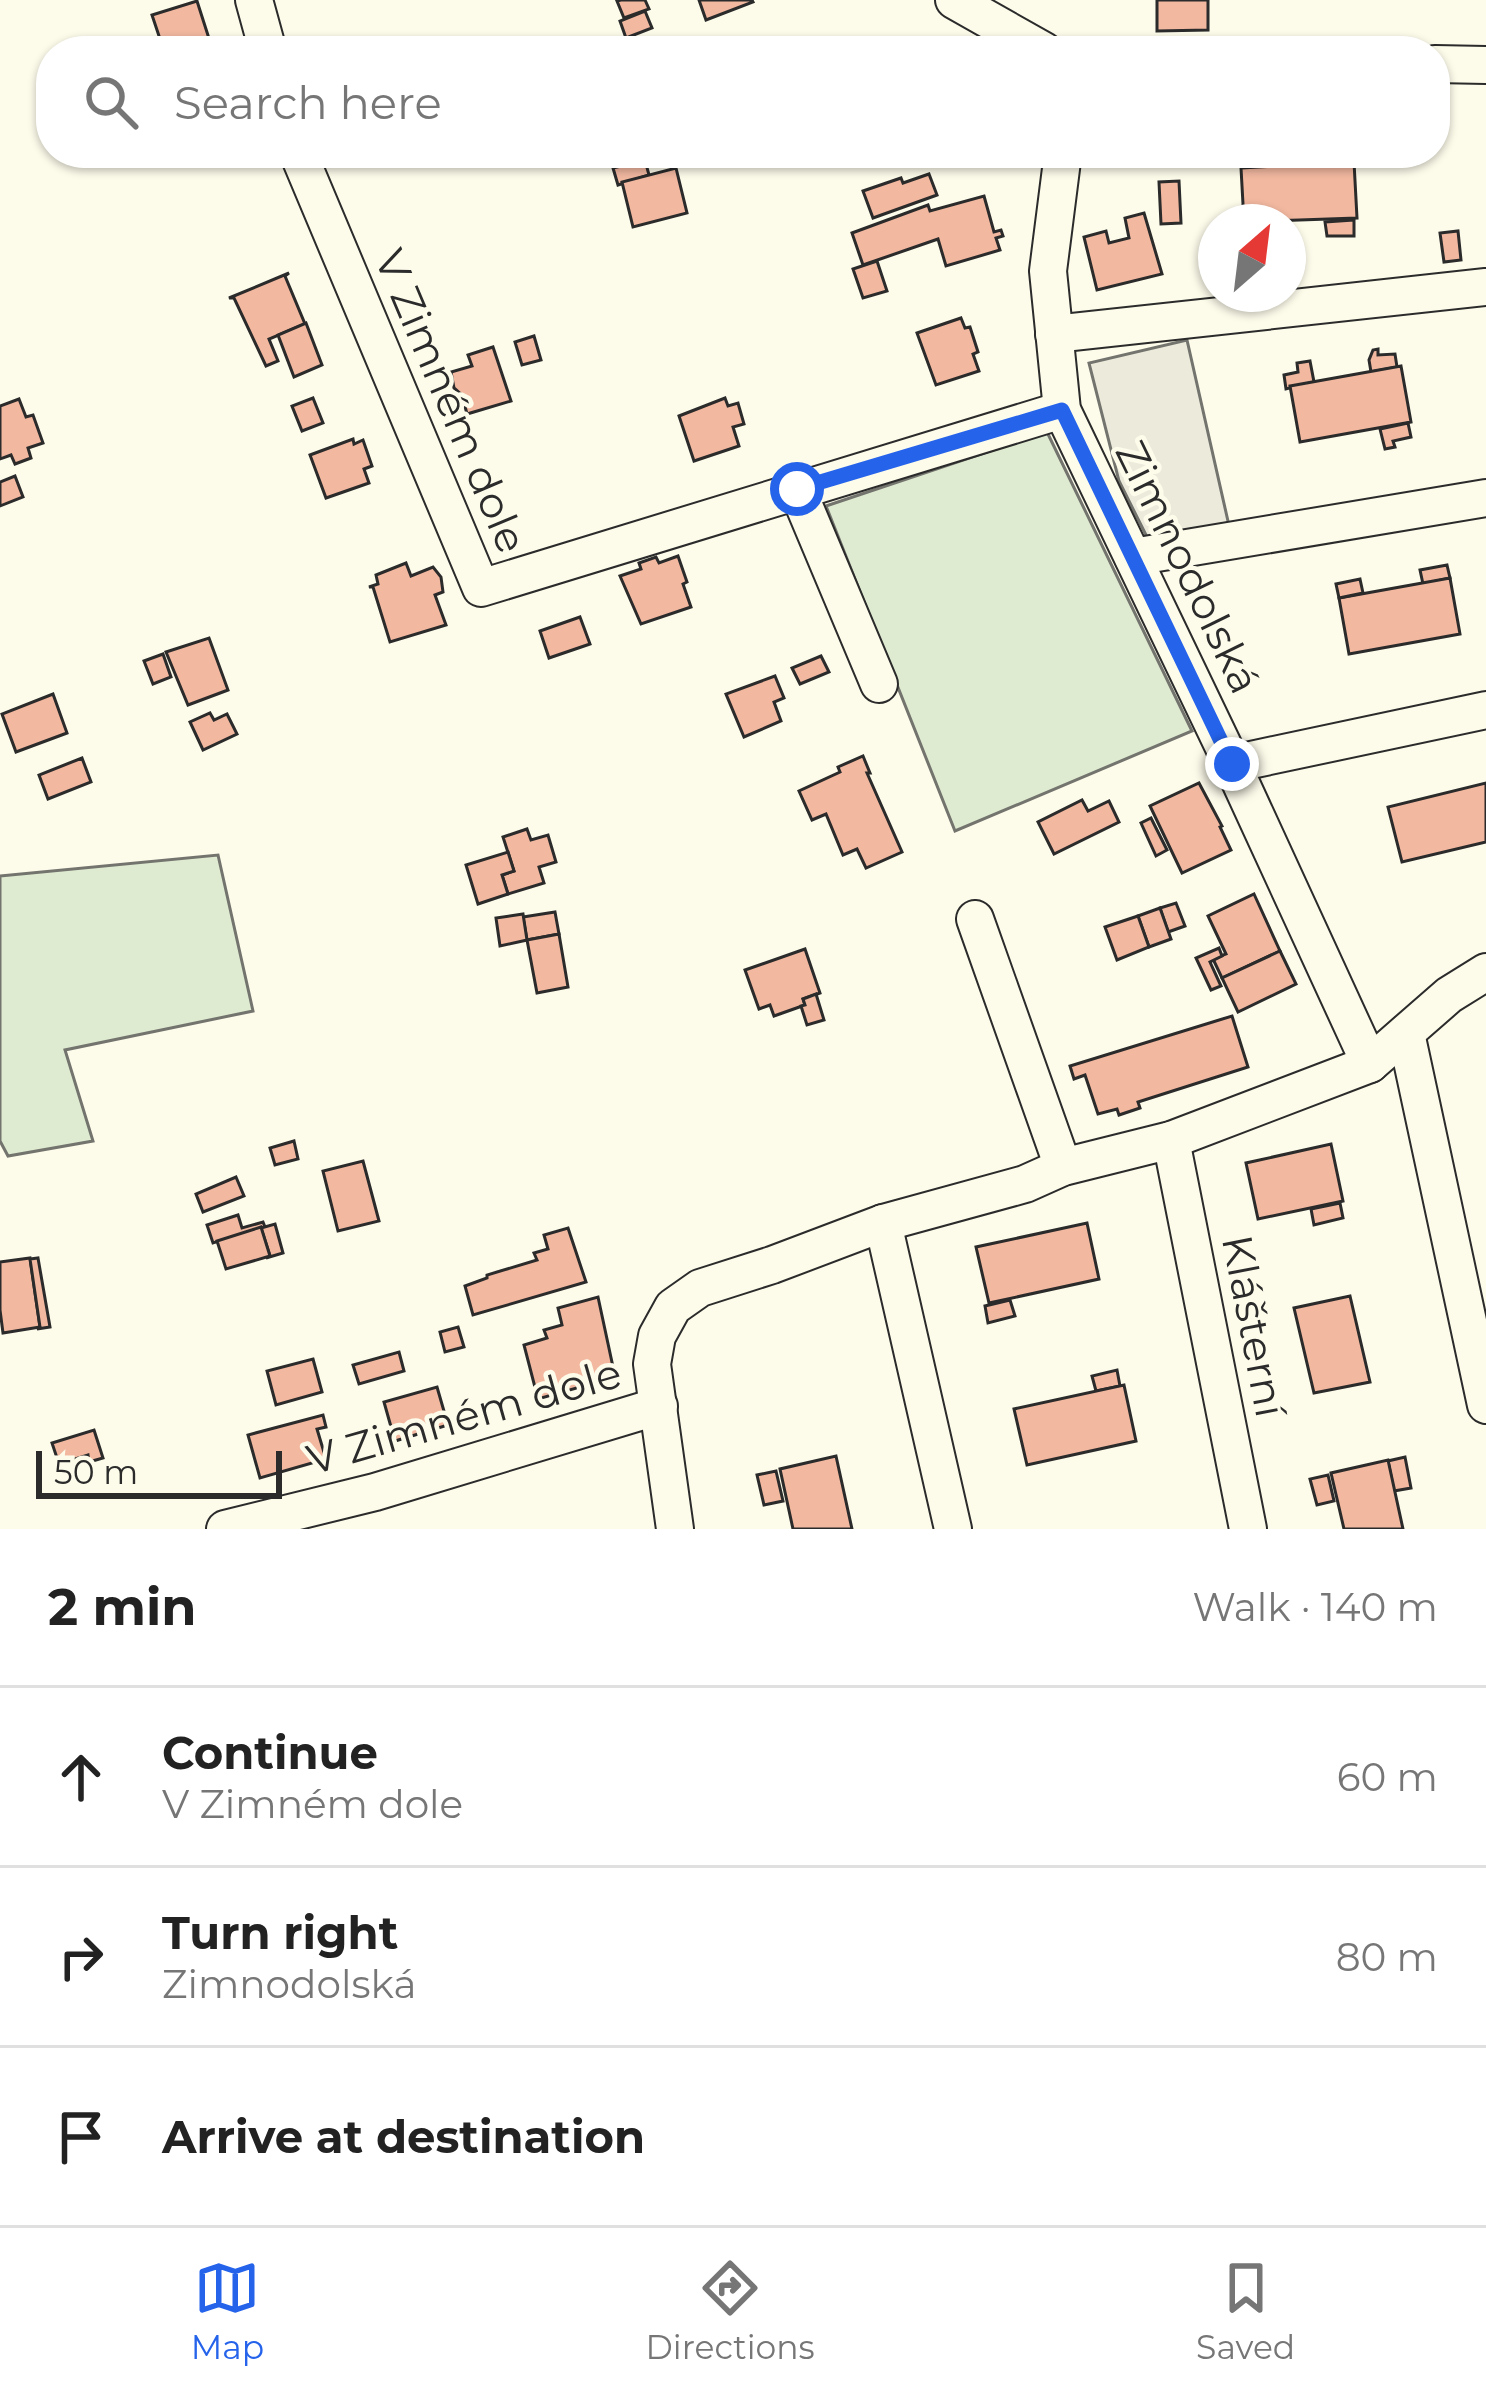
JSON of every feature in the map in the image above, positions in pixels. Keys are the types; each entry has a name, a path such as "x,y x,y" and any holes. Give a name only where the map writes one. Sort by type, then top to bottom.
{"street":[{"path":"254,0 264,36"},
{"path":"954,0 1018,36"},
{"path":"1450,64 1486,65"},
{"name":"V Zimném dole","path":"304,168 481,588 1062,410"},
{"name":"Zimnodolská","path":"1061,168 1048,271 1062,410 1370,1064"},
{"path":"1054,334 1486,287"},
{"path":"797,489 879,684"},
{"path":"1133,556 1486,498"},
{"path":"1232,764 1486,710"},
{"path":"975,919 1063,1167"},
{"path":"952,1529 883,1223 1025,1184 1063,1167 1171,1140 1370,1064 1450,995 1486,972"},
{"path":"1406,1034 1486,1405"},
{"name":"Klášterní","path":"1171,1140 1248,1529"},
{"name":"V Zimném dole","path":"675,1529 652,1364 657,1336 673,1307 700,1288 883,1223"},
{"name":"V Zimném dole","path":"225,1529 375,1492 659,1406"}],"green space":[{"path":"1047,432 1192,731 955,831 826,506"},
{"path":"218,855 253,1011 65,1050 93,1141 8,1156 0,1141 0,876"}],"shaded area":[{"path":"1187,340 1230,530 1151,545 1119,481 1089,363"}],"building":[{"path":"645,0 649,9 624,18 617,1"},
{"path":"699,0 752,0 753,2 706,20"},
{"path":"1157,0 1208,0 1208,30 1157,31"},
{"path":"197,1 208,36 159,36 152,15"},
{"path":"645,11 652,28 625,36 620,21"},
{"path":"613,168 647,168 649,175 618,185"},
{"path":"676,168 687,213 633,227 622,182"},
{"path":"1241,168 1354,168 1357,218 1306,220 1306,204 1243,204"},
{"path":"929,174 937,195 873,218 863,191"},
{"path":"1179,181 1181,223 1161,224 1159,182"},
{"path":"984,196 994,232 1001,230 1003,236 996,238 1000,250 946,266 938,239 863,265 852,233 928,205 930,211"},
{"path":"1144,213 1162,274 1097,290 1084,237 1106,231 1109,243 1129,238 1125,218"},
{"path":"1354,220 1354,236 1327,236 1325,222"},
{"path":"1458,231 1461,260 1444,262 1440,233"},
{"path":"877,261 887,291 863,298 853,269"},
{"path":"289,273 285,276 305,324 269,339 278,361 266,366 234,298 229,298"},
{"path":"961,318 965,328 970,327 979,371 936,385 917,333"},
{"path":"306,323 322,365 294,377 278,335"},
{"path":"534,336 541,360 522,365 515,342"},
{"path":"493,347 511,401 467,414 451,372 472,366 468,355"},
{"path":"1378,349 1378,355 1395,354 1397,367 1371,372 1369,360"},
{"path":"1310,361 1314,382 1286,389 1284,375 1298,372 1297,363"},
{"path":"1401,366 1411,422 1300,442 1290,386"},
{"path":"313,398 323,423 302,431 292,406"},
{"path":"725,398 728,406 738,403 744,424 733,427 739,446 694,461 679,416"},
{"path":"19,399 26,417 33,415 43,443 28,448 31,458 15,464 11,455 0,459 0,406"},
{"path":"1408,423 1411,437 1393,441 1395,447 1385,449 1380,429"},
{"path":"353,439 354,444 363,440 372,466 364,469 369,483 326,498 310,455"},
{"path":"15,476 23,497 0,506 0,482"},
{"path":"678,556 691,607 641,624 620,576 641,569 639,563 656,557 659,563"},
{"path":"406,563 411,576 433,567 441,577 443,592 435,595 446,625 390,642 373,587 369,587 378,584 376,575"},
{"path":"1447,565 1450,578 1423,584 1420,570"},
{"path":"1450,578 1460,634 1349,654 1339,598"},
{"path":"1360,579 1363,593 1339,598 1336,584"},
{"path":"580,617 590,644 549,658 540,631"},
{"path":"209,638 228,690 188,705 166,652"},
{"path":"163,654 171,677 153,684 144,661"},
{"path":"821,656 829,672 800,684 792,668"},
{"path":"775,676 784,698 774,702 781,721 744,737 726,694"},
{"path":"53,694 67,733 16,752 2,714"},
{"path":"210,713 214,720 227,714 237,734 203,750 190,722"},
{"path":"863,756 902,852 866,868 857,849 843,855 826,814 812,820 799,791"},
{"path":"82,758 91,782 48,799 39,775"},
{"path":"1199,783 1231,850 1182,873 1150,806"},
{"path":"1486,783 1486,842 1402,862 1388,807"},
{"path":"1082,800 1088,811 1109,801 1119,822 1054,854 1038,822"},
{"path":"1151,818 1167,850 1156,856 1141,823"},
{"path":"527,829 531,840 548,835 556,862 539,867 544,883 508,894 502,875 514,871 503,837"},
{"path":"508,852 514,871 502,875 508,894 478,904 466,865"},
{"path":"1254,894 1280,951 1222,978 1213,959 1226,954 1208,916"},
{"path":"1176,903 1185,926 1168,932 1160,908"},
{"path":"1160,908 1171,939 1149,947 1138,916"},
{"path":"555,912 559,934 527,940 523,917"},
{"path":"523,914 527,940 500,946 496,918"},
{"path":"1138,916 1149,947 1117,960 1105,927"},
{"path":"559,934 568,987 537,993 527,940"},
{"path":"1219,948 1222,956 1210,962 1221,986 1211,990 1196,958"},
{"path":"805,949 820,993 803,999 805,1005 774,1016 770,1005 759,1009 745,970"},
{"path":"1280,951 1296,984 1238,1012 1222,978"},
{"path":"816,994 824,1020 807,1025 803,999"},
{"path":"1232,1016 1248,1067 1138,1102 1140,1108 1119,1115 1117,1109 1098,1114 1085,1075 1074,1079 1070,1066"},
{"path":"294,1141 298,1159 275,1165 270,1148"},
{"path":"1331,1144 1343,1201 1258,1219 1246,1163"},
{"path":"363,1161 379,1221 338,1231 323,1171"},
{"path":"236,1177 244,1196 203,1212 196,1194"},
{"path":"1340,1203 1343,1218 1314,1225 1311,1209"},
{"path":"238,1215 242,1228 263,1222 265,1227 213,1243 207,1225"},
{"path":"1087,1223 1099,1279 989,1303 976,1247"},
{"path":"275,1224 283,1253 266,1258 270,1256 261,1228"},
{"path":"261,1227 270,1256 226,1269 217,1241"},
{"path":"568,1228 586,1282 473,1315 465,1286 537,1260 534,1253 548,1249 544,1235"},
{"path":"30,1258 40,1327 3,1333 0,1262"},
{"path":"38,1258 50,1327 37,1329 30,1259"},
{"path":"1350,1296 1370,1382 1314,1393 1294,1308"},
{"path":"598,1297 613,1367 605,1380 538,1399 524,1345 547,1338 544,1330 562,1325 558,1308"},
{"path":"1010,1300 1015,1316 988,1323 985,1306"},
{"path":"458,1327 464,1347 445,1352 440,1332"},
{"path":"399,1352 404,1371 359,1384 353,1365"},
{"path":"313,1359 322,1392 276,1405 267,1371"},
{"path":"1117,1370 1120,1386 1096,1391 1092,1376"},
{"path":"1124,1385 1136,1441 1027,1465 1014,1409"},
{"path":"437,1387 448,1425 395,1441 384,1402"},
{"path":"323,1415 326,1427 317,1429 326,1459 260,1478 248,1435"},
{"path":"94,1430 103,1458 89,1462 88,1455 59,1464 52,1443"},
{"path":"836,1456 852,1529 793,1529 780,1469"},
{"path":"1405,1457 1411,1488 1394,1491 1388,1461"},
{"path":"1388,1460 1403,1529 1344,1529 1331,1473"},
{"path":"776,1471 783,1501 764,1505 757,1475"},
{"path":"1328,1475 1334,1501 1317,1505 1310,1479"}],"route":[{"path":"797,489 1062,410 1232,764"}]}
